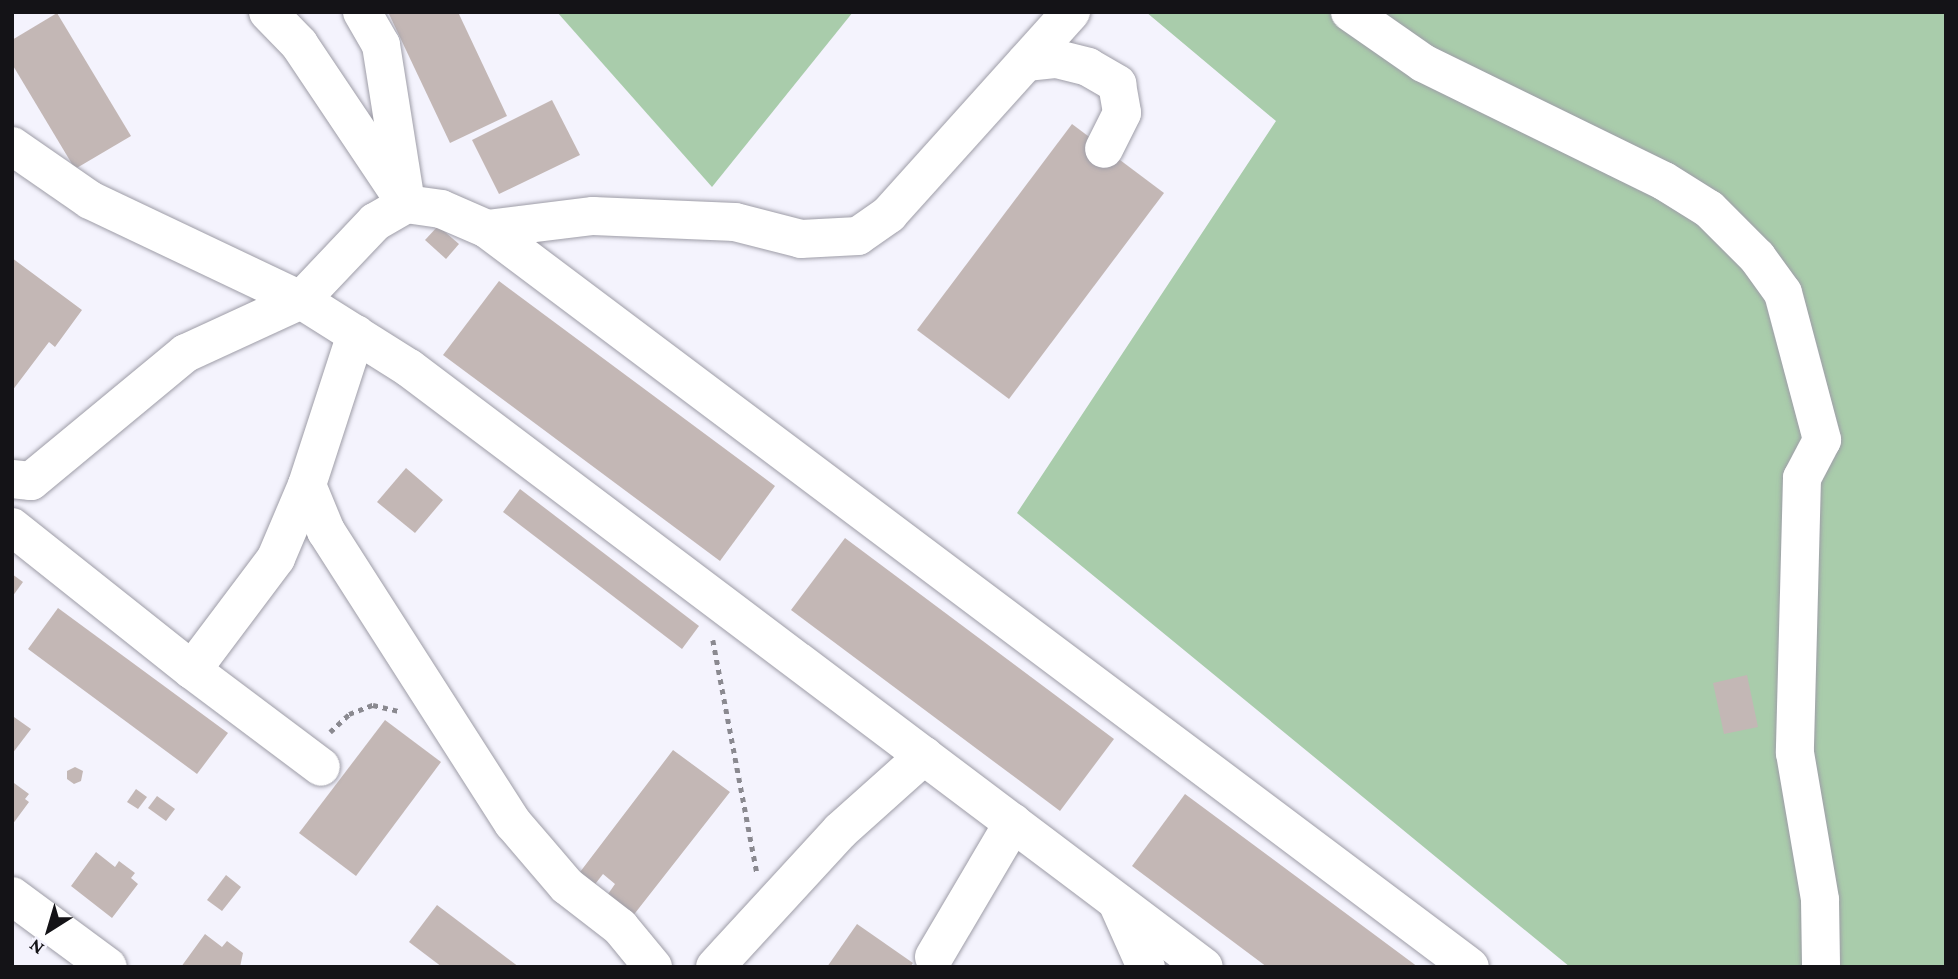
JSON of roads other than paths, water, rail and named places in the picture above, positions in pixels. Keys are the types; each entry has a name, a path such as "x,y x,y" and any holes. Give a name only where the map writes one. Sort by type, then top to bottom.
{"street":[{"path":"268,12 299,44 406,204"},
{"path":"362,12 381,45 406,204"},
{"path":"486,229 593,216 735,222 801,239 858,236 890,214 1071,12"},
{"path":"1350,12 1423,63 1664,181 1709,209 1757,257 1783,293 1822,440 1802,478 1795,753 1820,900 1821,967"},
{"path":"1026,62 1057,59 1088,67 1117,84 1122,113 1104,149"},
{"path":"12,146 90,200 301,300 409,368 1205,967"},
{"path":"12,479 31,481 186,353 301,300 375,222 406,204 441,209 486,229 1470,967"},
{"path":"192,670 276,558 307,485 356,334"},
{"path":"307,485 326,531 513,823 568,886 620,927 653,967"},
{"path":"12,527 192,670 315,763"},
{"path":"715,967 857,814 925,755"},
{"path":"934,957 1013,822"},
{"path":"12,896 108,967"},
{"path":"1117,900 1146,967"}]}
